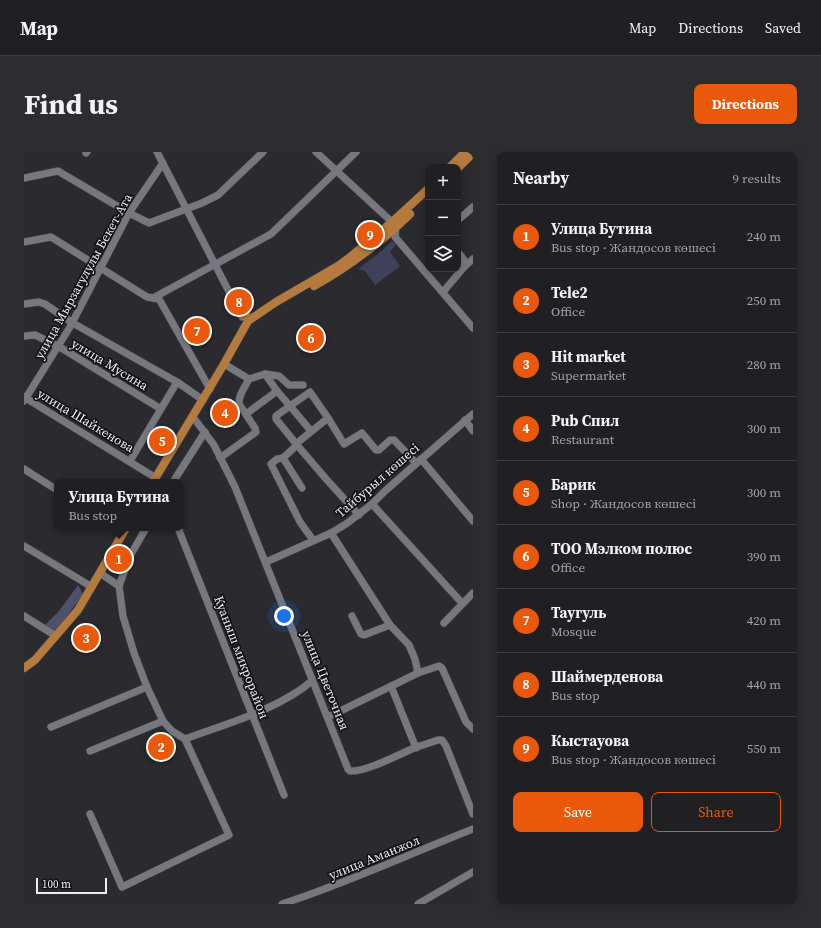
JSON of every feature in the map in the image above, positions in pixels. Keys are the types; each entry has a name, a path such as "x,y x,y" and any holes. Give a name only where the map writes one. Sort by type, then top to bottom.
{"main road":[{"path":"453,164 465,152"},
{"path":"461,165 473,153"},
{"path":"247,325 252,324 268,312 345,268 379,242 425,192"},
{"path":"155,479 203,400 248,321 276,302 338,266 394,225 425,199"},
{"path":"240,313 246,317 253,317"},
{"path":"24,668 35,660 78,610 123,531"}],"street":[{"path":"157,152 247,325"},
{"name":"улица Мырзагулулы Бекет-Ата","path":"25,399 58,346 129,213 167,152"},
{"path":"24,178 58,171 129,213 149,223 202,203 218,195 263,152"},
{"path":"316,152 394,225 395,237 473,328"},
{"path":"153,298 271,234 356,152"},
{"path":"461,217 473,207"},
{"path":"24,242 51,237 147,297 159,299 210,388"},
{"path":"461,256 464,260 464,267"},
{"path":"443,292 464,267 473,260"},
{"path":"24,304 39,302 45,304 71,322 177,382 203,400"},
{"name":"улица Мусина","path":"24,336 35,335 58,346 161,409"},
{"path":"224,364 249,379"},
{"path":"264,374 311,431"},
{"path":"220,458 256,432 238,400 249,379 264,374 279,376 289,384 303,385"},
{"path":"130,461 177,382"},
{"path":"246,414 277,391"},
{"path":"359,515 297,446 276,417 309,392 328,418 344,444 362,433 376,450 379,450 390,440 394,440 418,461 473,521"},
{"name":"улица Шайкенова","path":"25,399 130,461 153,479"},
{"name":"Тайбурыл көшесі","path":"266,562 331,533 359,515 418,461 473,414"},
{"name":"улица Цветочная","path":"192,417 214,445 235,487 350,772 364,769 416,748 442,740 473,814"},
{"path":"313,540 300,522 271,464 277,459 283,458 297,446 297,443 328,418"},
{"path":"465,420 473,431"},
{"path":"175,479 205,432"},
{"path":"283,458 302,488"},
{"path":"24,469 54,488"},
{"path":"372,504 462,603"},
{"path":"90,814 122,887 229,835 185,739 172,731 162,721 134,653 123,616 119,586 130,556 144,531"},
{"name":"Куаныш микрорайон","path":"179,531 284,795"},
{"path":"331,533 390,625 409,645 415,659 418,673"},
{"path":"24,546 92,587"},
{"path":"100,573 119,586"},
{"path":"444,623 473,593"},
{"path":"24,616 56,636"},
{"path":"352,616 361,634 364,635 390,625"},
{"path":"328,717 418,673 437,666 442,668 466,722 473,729"},
{"path":"185,739 284,700 300,691 313,680"},
{"path":"391,686 416,748"},
{"path":"51,727 147,687"},
{"path":"90,751 162,721"},
{"name":"улица Аманжол","path":"282,904 393,862 473,829"},
{"path":"418,904 473,872"}],"shaded area":[{"path":"392,241 396,244 390,252 400,266 375,285 365,271 358,269"},
{"path":"78,585 83,594 55,633 45,625 59,611"}],"place":[{"name":"Кыстауова","path":"370,235"},
{"name":"Шаймерденова","path":"239,302"},
{"name":"Таугуль","path":"197,331"},
{"name":"ТОО Мэлком полюс","path":"311,338"},
{"name":"Pub Спил","path":"225,413"},
{"name":"Барик","path":"162,441"},
{"name":"Улица Бутина","path":"119,559"},
{"name":"Hit market","path":"86,638"},
{"name":"Tele2","path":"161,747"}]}
